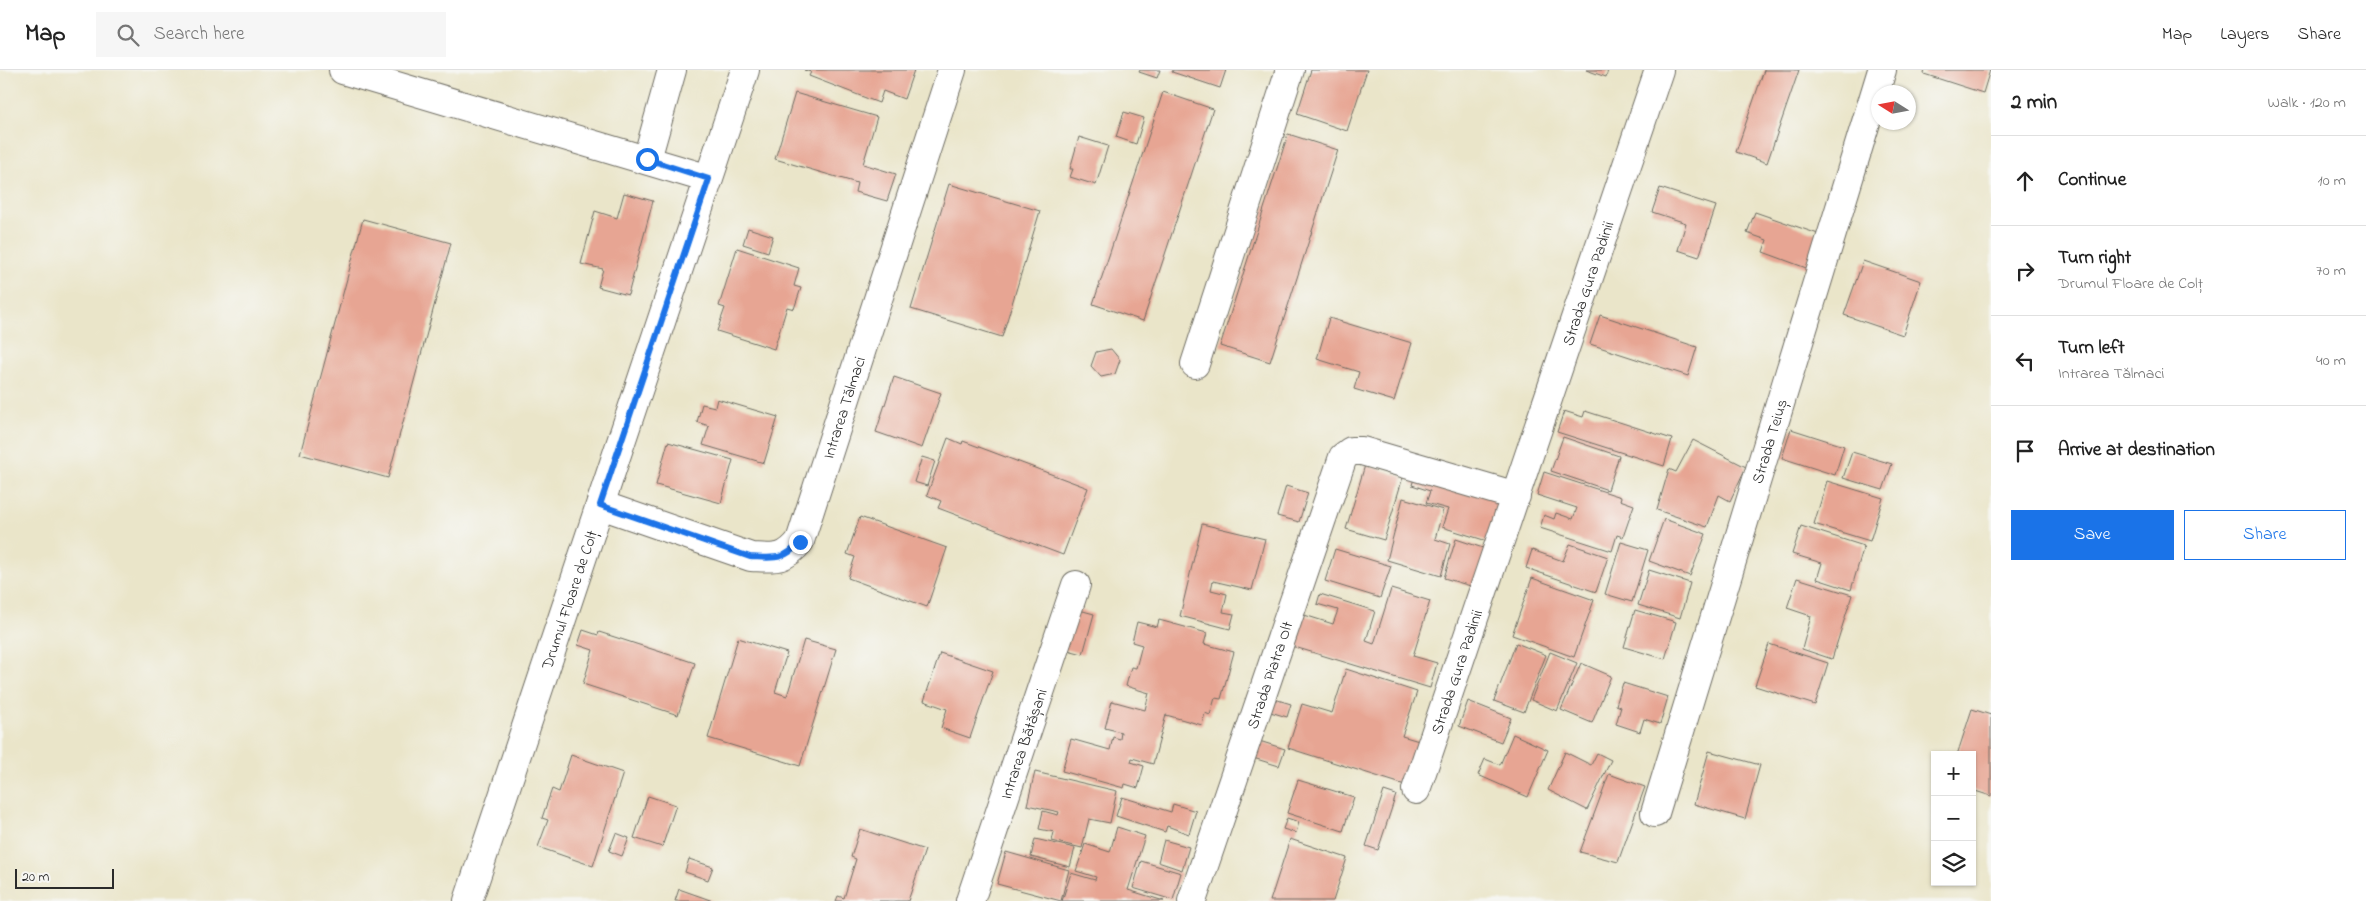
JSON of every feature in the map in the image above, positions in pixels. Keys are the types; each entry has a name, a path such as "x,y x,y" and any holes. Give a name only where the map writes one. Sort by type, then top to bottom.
{"street":[{"path":"343,70 709,179"},
{"path":"647,159 672,70"},
{"name":"Drumul Floare de Colț","path":"468,901 745,70"},
{"name":"Intrarea Tălmaci","path":"600,505 750,557 773,558 790,554 800,542 952,70"},
{"path":"1195,364 1290,70"},
{"name":"Strada Gura Padinii","path":"1416,790 1659,70"},
{"name":"Strada Teiuș","path":"1655,813 1882,70"},
{"name":"Strada Piatra Olt","path":"1192,901 1343,457 1351,451 1362,451 1516,496"},
{"name":"Intrarea Bătășani","path":"970,901 1076,586"}],"building":[{"path":"804,70 914,70 904,99 883,91 879,103 809,76 811,72"},
{"path":"1140,70 1160,70 1157,78 1139,72"},
{"path":"1173,70 1226,70 1220,88 1172,72"},
{"path":"1311,70 1367,70 1347,131 1297,114"},
{"path":"1586,70 1608,70 1606,77"},
{"path":"1764,70 1799,70 1767,163 1736,152"},
{"path":"1925,70 1990,70 1983,93 1924,74"},
{"path":"1163,92 1213,109 1143,321 1093,304"},
{"path":"795,93 877,117 863,164 896,174 887,201 855,192 857,183 775,159"},
{"path":"1124,112 1144,118 1136,144 1116,137"},
{"path":"1288,134 1338,150 1270,362 1220,346"},
{"path":"1079,137 1108,146 1096,185 1070,177 1073,169 1070,169"},
{"path":"949,184 1040,211 1002,337 911,309"},
{"path":"1660,188 1716,206 1699,257 1678,250 1686,223 1652,212"},
{"path":"624,193 653,201 628,295 598,287 603,269 581,264 595,211 617,218"},
{"path":"1755,212 1821,235 1809,269 1763,252 1767,240 1747,233"},
{"path":"363,219 451,243 388,478 300,454"},
{"path":"748,228 773,236 768,252 743,244"},
{"path":"737,248 799,268 794,286 801,288 794,309 787,307 774,349 717,331 725,308 719,306"},
{"path":"1863,261 1921,281 1903,335 1844,315"},
{"path":"1600,315 1697,347 1688,376 1590,344"},
{"path":"1329,318 1412,343 1394,401 1354,389 1359,372 1317,359"},
{"path":"1111,349 1120,360 1115,374 1101,377 1091,366 1096,352"},
{"path":"894,377 941,393 922,448 876,432"},
{"path":"717,399 778,417 764,463 703,445 709,426 697,422 702,404 715,407"},
{"path":"1564,411 1583,417 1585,411 1672,439 1664,466 1557,432"},
{"path":"1791,429 1844,446 1835,475 1782,458"},
{"path":"1563,437 1619,456 1608,490 1551,471"},
{"path":"948,438 962,444 963,441 1088,488 1063,555 938,508 941,501 927,495"},
{"path":"1693,440 1746,467 1730,501 1719,495 1707,527 1657,510 1669,469 1676,472"},
{"path":"668,442 733,460 721,503 656,485"},
{"path":"1852,452 1892,464 1883,490 1843,478"},
{"path":"922,457 935,461 927,486 914,482"},
{"path":"1365,465 1403,477 1384,540 1346,529"},
{"path":"1416,472 1501,499 1487,541 1442,527 1448,509 1426,503 1430,491 1412,485"},
{"path":"1544,472 1621,497 1620,500 1634,505 1623,537 1617,535 1612,551 1540,528 1544,515 1554,519 1556,513 1573,519 1577,508 1537,495"},
{"path":"1827,481 1883,498 1870,541 1814,524"},
{"path":"1286,486 1308,493 1299,522 1277,516"},
{"path":"1403,498 1443,510 1435,539 1450,544 1441,576 1387,560"},
{"path":"860,517 947,548 927,607 848,578 855,557 847,554"},
{"path":"1664,519 1706,534 1690,576 1649,561"},
{"path":"1202,524 1265,539 1252,590 1213,581 1211,590 1227,594 1223,612 1234,614 1230,629 1180,616"},
{"path":"1801,526 1864,546 1851,590 1817,579 1822,563 1792,554"},
{"path":"1456,539 1486,549 1474,587 1444,578"},
{"path":"1621,542 1648,550 1632,602 1605,594"},
{"path":"1570,544 1608,557 1596,592 1526,568 1532,550 1563,561"},
{"path":"1335,549 1391,566 1380,598 1325,581"},
{"path":"1649,570 1690,583 1680,618 1638,605"},
{"path":"1532,578 1594,600 1574,657 1512,635"},
{"path":"1797,578 1852,595 1832,659 1802,649 1811,616 1787,608"},
{"path":"1391,589 1430,601 1413,656 1437,663 1430,688 1288,645 1298,613 1333,624 1338,610 1317,604 1320,594 1375,611 1366,641 1374,644"},
{"path":"1072,608 1094,614 1083,654 1060,648"},
{"path":"1635,610 1676,622 1665,659 1624,647"},
{"path":"1159,620 1207,633 1204,644 1234,652 1221,699 1215,698 1210,715 1205,713 1202,725 1166,715 1153,764 1132,758 1131,762 1144,766 1138,788 1125,784 1124,788 1062,771 1071,739 1110,750 1113,737 1120,739 1121,732 1105,728 1112,701 1145,710 1149,693 1126,686 1131,667 1136,668 1142,645 1132,642 1137,622 1157,627"},
{"path":"583,630 598,635 599,632 695,663 678,715 583,684 593,650 578,645"},
{"path":"738,638 787,653 775,692 787,696 804,640 836,649 800,766 708,738"},
{"path":"1516,643 1546,655 1524,712 1494,701"},
{"path":"1769,644 1828,663 1815,705 1755,686"},
{"path":"1550,652 1577,663 1557,711 1531,700"},
{"path":"940,653 993,671 970,738 941,728 947,709 924,701"},
{"path":"1581,663 1611,676 1592,723 1561,710"},
{"path":"1346,669 1417,692 1402,736 1419,741 1405,785 1288,748 1302,704 1332,713"},
{"path":"1623,683 1668,697 1660,724 1644,719 1640,732 1616,724 1621,707 1616,705"},
{"path":"1271,698 1291,704 1287,717 1267,711"},
{"path":"1468,701 1511,718 1501,742 1459,726"},
{"path":"1972,709 1991,715 1991,796 1976,791 1976,751 1958,751"},
{"path":"1513,734 1548,750 1528,797 1478,775 1485,759 1500,765"},
{"path":"1256,740 1285,749 1279,766 1250,757"},
{"path":"1709,751 1760,765 1745,819 1694,804"},
{"path":"1565,752 1591,765 1597,753 1611,760 1587,810 1548,790"},
{"path":"571,755 623,773 593,866 538,847 548,820 542,818 552,789 559,792"},
{"path":"1035,772 1117,791 1110,823 1089,819 1082,848 1052,841 1054,832 1039,829 1043,811 1058,815 1059,812 1027,805"},
{"path":"1609,774 1645,787 1618,862 1580,852"},
{"path":"1298,780 1354,797 1343,831 1287,813"},
{"path":"1384,791 1396,795 1378,850 1366,846"},
{"path":"648,796 676,805 662,847 634,838"},
{"path":"1122,797 1171,812 1173,804 1196,811 1189,834 1167,826 1165,832 1116,816"},
{"path":"1287,818 1299,822 1296,833 1283,829"},
{"path":"1117,827 1145,836 1128,890 1164,901 1062,901 1071,873 1095,880 1096,877 1076,871 1085,844 1110,852"},
{"path":"860,829 925,850 908,901 836,901 838,896 844,898 856,859 851,857"},
{"path":"616,833 629,838 622,856 609,851"},
{"path":"1035,839 1075,848 1070,867 1031,857"},
{"path":"1290,839 1347,858 1333,901 1270,901"},
{"path":"1164,840 1189,847 1182,870 1158,862"},
{"path":"1006,852 1069,870 1061,901 997,884"},
{"path":"689,859 713,867 708,880 685,872"},
{"path":"1141,861 1181,873 1173,900 1133,888"},
{"path":"679,889 713,901 675,901"}],"route":[{"path":"647,159 709,179 600,505 750,557 773,558 790,554 800,542"}]}
